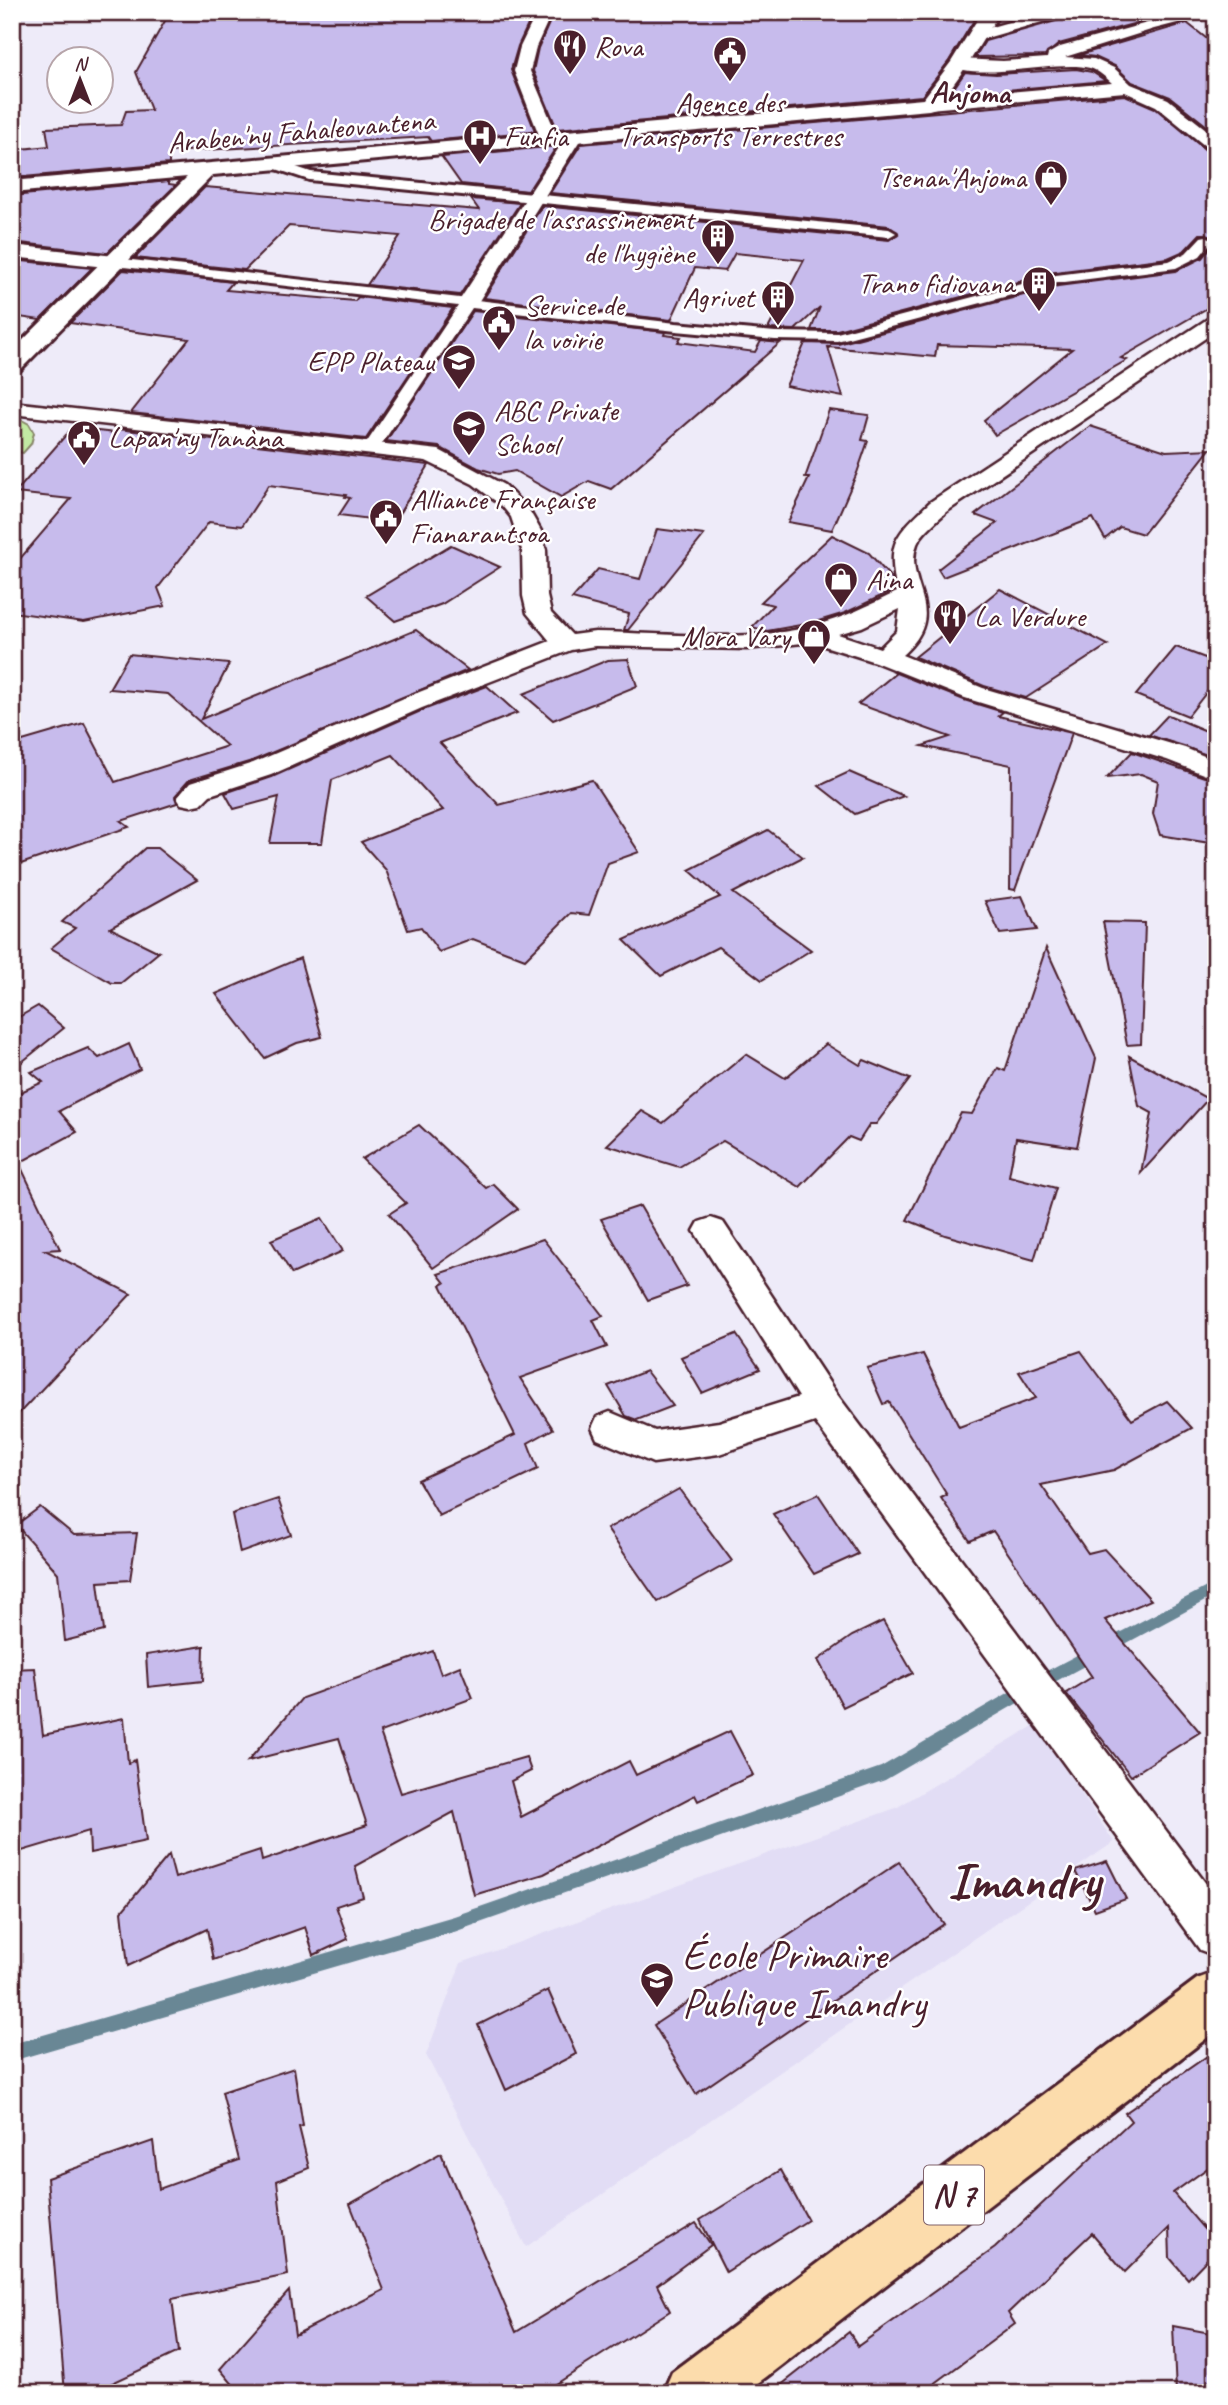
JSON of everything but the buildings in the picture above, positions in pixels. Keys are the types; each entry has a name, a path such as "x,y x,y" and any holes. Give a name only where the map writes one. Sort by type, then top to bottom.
{"main road":[{"name":"N 7","path":"693,2393 1216,1998"}],"street":[{"path":"545,12 528,47 522,71 550,139"},
{"path":"929,104 959,64 991,12"},
{"path":"976,36 1061,12"},
{"path":"1047,62 1066,50 1138,28 1209,12"},
{"path":"959,64 1003,66 1076,61 1094,64 1108,71 1125,88"},
{"path":"929,104 1125,88 1138,90 1160,100 1216,146"},
{"name":"Araben'ny Fahaleovantena","path":"12,187 929,104"},
{"path":"371,448 574,137"},
{"path":"272,163 309,176 889,233"},
{"path":"12,365 207,169"},
{"path":"12,251 676,327 775,336 837,337 1056,279 1171,265 1187,259 1201,249 1206,240"},
{"path":"884,657 907,639 914,622 902,556 905,540 938,507 1216,322"},
{"path":"12,408 431,455 475,475 503,494 522,515 534,549 534,574 540,618 566,643"},
{"path":"191,799 200,789 262,769 413,703 566,643 595,639 747,642 813,634 853,622 910,595"},
{"path":"813,634 884,657 974,693 1176,754 1216,771"},
{"path":"711,1231 823,1404 1216,1934"},
{"path":"610,1428 653,1447 719,1438 823,1404"}],"shaded area":[{"name":"École Primaire Publique Imandry","path":"1035,1725 1114,1842 526,2247 426,2055 461,1963 896,1808"}],"green space":[{"path":"20,419 29,424 34,433 31,444 23,453 12,451 12,426"}],"waterway":[{"path":"12,2053 454,1924 885,1773 1044,1680 1216,1588"}],"place":[{"name":"Rova","path":"570,76"},
{"name":"Agence des Transports Terrestres","path":"730,83"},
{"name":"Funfia","path":"480,166"},
{"name":"Tsenan'Anjoma","path":"1051,207"},
{"name":"Brigade de l'assassinement de l'hygiène","path":"718,266"},
{"name":"Trano fidiovana","path":"1039,313"},
{"name":"Agrivet","path":"778,327"},
{"name":"Service de la voirie","path":"499,352"},
{"name":"EPP Plateau","path":"459,391"},
{"name":"ABC Private School","path":"469,457"},
{"name":"Lapan'ny Tanàna","path":"84,467"},
{"name":"Alliance Française Fianarantsoa","path":"386,546"},
{"name":"Aina","path":"841,609"},
{"name":"La Verdure","path":"950,646"},
{"name":"Mora Vary","path":"814,666"},
{"name":"École Primaire Publique Imandry","path":"657,2009"}],"district":[{"name":"Anjoma","path":"970,92"},
{"name":"Imandry","path":"1024,1881"}]}
